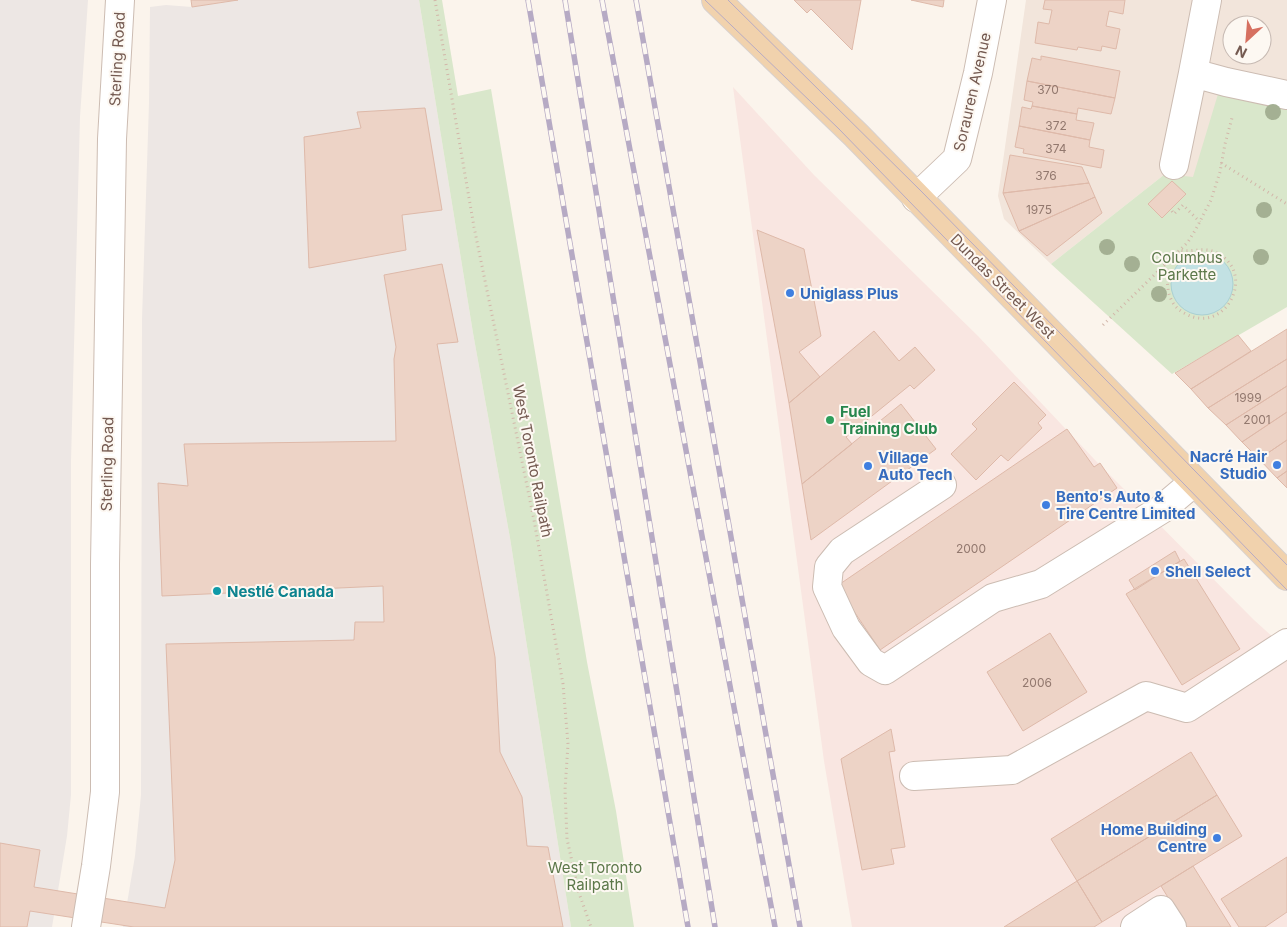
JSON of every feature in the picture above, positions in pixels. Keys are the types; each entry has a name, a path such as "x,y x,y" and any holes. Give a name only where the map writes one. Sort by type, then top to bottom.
{"main road":[{"name":"Dundas Street West","path":"716,0 856,135 1287,576"}],"street":[{"name":"Sterling Road","path":"86,927 105,792 105,555 112,159 120,0"},
{"name":"Sorauren Avenue","path":"916,198 957,159 978,74 992,0"},
{"path":"1174,165 1206,0"},
{"path":"1193,73 1287,95"},
{"path":"942,485 842,551 829,567 827,587 846,628 871,662 885,670 993,598 1041,584 1162,509 1194,482"},
{"path":"914,776 1012,770 1146,696 1187,708 1287,643"},
{"path":"1134,927 1161,910 1172,927"}],"path":[{"name":"West Toronto Railpath","path":"435,0 474,227 534,520 563,684 568,744 565,790 567,839 579,893 591,927"},
{"path":"1104,325 1188,242 1200,222 1211,200 1232,118 1224,96 1226,82"},
{"path":"1222,163 1287,204"},
{"path":"1172,211 1174,214 1183,205 1200,222"},
{"path":"1166,264 1168,274 1167,289 1173,303 1191,316 1198,318 1213,316 1230,303 1235,289 1234,274 1227,261 1222,256 1208,250 1186,252 1179,250"}],"shaded area":[{"path":"0,0 88,0 80,117 71,461 71,795 67,836 52,927 0,927"},
{"path":"238,0 419,0 473,333 510,538 571,927 123,927 135,856 141,795 142,319 150,7 166,5 192,7"},
{"path":"1026,0 1287,0 1287,107 1193,178 1165,174 1051,264 1004,219 998,196"},
{"path":"733,87 814,175 978,336 1095,460 1254,620 1287,650 1287,927 852,927 824,761"}],"green space":[{"name":"West Toronto Railpath","path":"419,0 442,0 458,96 491,89 587,662 616,811 634,927 571,927 510,538 473,333"},
{"name":"Columbus Parkette","path":"1218,94 1287,107 1287,307 1172,374 1051,264 1165,174 1193,177"}],"water":[{"path":"1202,253 1214,255 1224,262 1231,272 1233,284 1231,296 1224,306 1214,313 1202,315 1190,313 1180,306 1173,296 1171,284 1173,272 1180,262 1190,255"}],"building":[{"path":"191,0 238,0 192,7"},
{"path":"794,0 861,0 852,50 811,9 807,13"},
{"path":"911,0 944,0 943,7"},
{"path":"1045,0 1125,0 1123,14 1109,11 1106,26 1120,29 1116,49 1102,46 1101,51 1078,47 1077,50 1035,43 1038,22 1049,24 1052,10 1043,9"},
{"path":"1041,56 1120,71 1115,98 1027,81 1032,58 1041,60"},
{"path":"1027,81 1115,98 1111,114 1078,108 1077,114 1032,106 1033,102 1024,100"},
{"path":"1032,106 1077,114 1076,120 1094,123 1090,140 1019,126 1022,107 1031,109"},
{"path":"425,108 442,210 402,215 406,250 309,268 304,137 361,128 357,112"},
{"path":"1019,126 1090,140 1089,147 1104,150 1101,168 1023,153 1024,149 1015,147"},
{"path":"1010,155 1082,167 1089,183 1003,193"},
{"path":"1172,181 1186,194 1162,218 1148,204"},
{"path":"1089,183 1095,197 1019,231 1003,193"},
{"path":"1095,197 1102,213 1047,256 1019,231"},
{"name":"Uniglass Plus","path":"757,230 804,249 821,336 799,352 820,377 789,403"},
{"name":"Nestlé Canada","path":"442,264 458,342 437,344 495,657 500,752 522,797 527,846 548,847 563,927 134,927 30,911 27,927 0,927 0,843 40,850 34,887 165,908 175,860 166,644 354,640 355,622 384,622 383,586 162,596 158,483 188,486 184,444 396,441 394,359 396,347 384,275"},
{"path":"1287,329 1287,359 1208,408 1191,389"},
{"name":"Fuel Training Club","path":"874,331 899,361 915,347 935,370 914,389 910,385 846,437 852,444 802,484 789,403"},
{"path":"1238,335 1251,351 1191,389 1175,373"},
{"path":"1287,359 1287,386 1226,425 1208,408"},
{"path":"1014,382 1046,415 1038,423 1042,428 1008,461 1001,455 976,480 951,454 977,429 972,424"},
{"path":"1287,386 1287,412 1242,442 1226,425"},
{"name":"Village Auto Tech","path":"901,404 936,449 811,540 802,484"},
{"path":"1287,412 1287,440 1259,459 1242,442"},
{"path":"1067,429 1094,467 1100,463 1117,488 880,650 837,586"},
{"path":"1287,440 1287,471 1277,478 1259,459"},
{"path":"1287,471 1287,488 1277,478"},
{"name":"Shell Select","path":"1175,551 1180,561 1135,590 1129,580"},
{"path":"1184,559 1240,649 1182,685 1126,594"},
{"path":"1050,633 1087,692 1023,731 987,672"},
{"path":"891,729 895,751 889,752 905,847 891,849 894,864 862,870 841,759"},
{"path":"1191,752 1217,795 1077,881 1051,839"},
{"path":"1217,795 1242,836 1102,922 1077,881"},
{"path":"1287,857 1287,912 1265,927 1239,927 1221,899"},
{"path":"1193,866 1231,927 1186,927 1161,886"},
{"path":"1077,881 1102,922 1094,927 1004,927"}],"tram line":[{"path":"705,0 839,129 1287,590"},
{"path":"728,0 922,192 1287,565"}],"railway":[{"path":"528,0 688,927"},
{"path":"565,0 715,927"},
{"path":"602,0 775,927"},
{"path":"636,0 800,927"}],"place":[{"name":"Uniglass Plus","path":"790,293"},
{"name":"Fuel Training Club","path":"830,420"},
{"name":"Nacré Hair Studio","path":"1277,465"},
{"name":"Village Auto Tech","path":"868,466"},
{"name":"Bento's Auto & Tire Centre Limited","path":"1046,505"},
{"name":"Shell Select","path":"1155,571"},
{"name":"Nestlé Canada","path":"217,591"},
{"name":"Home Building Centre","path":"1217,838"}]}
